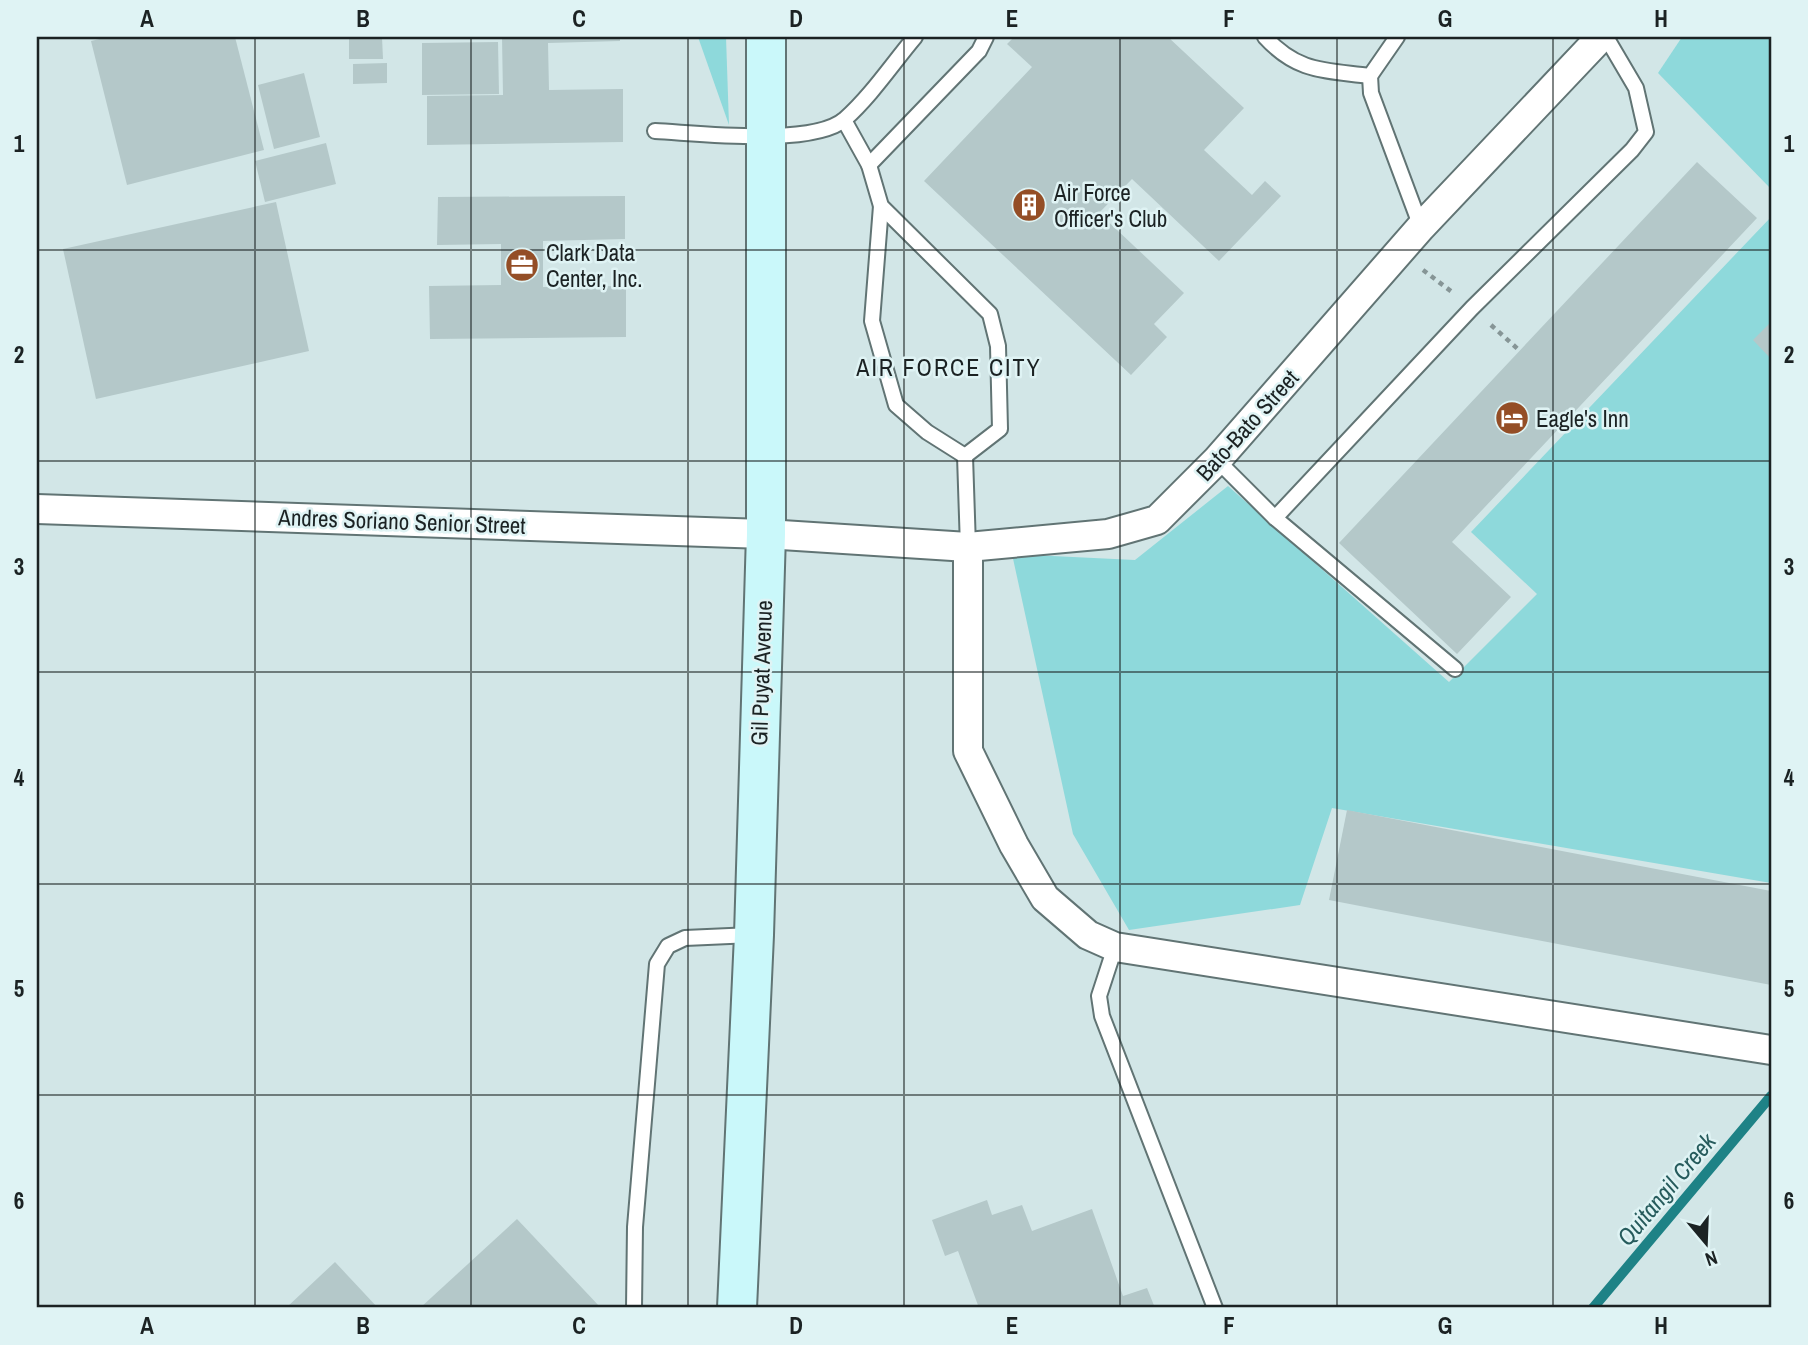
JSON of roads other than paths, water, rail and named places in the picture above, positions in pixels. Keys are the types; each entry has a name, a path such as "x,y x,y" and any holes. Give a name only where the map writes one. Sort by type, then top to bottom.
{"main road":[{"name":"Gil Puyat Avenue","path":"737,1308 754,935 766,534 766,37"}],"street":[{"name":"Bato-Bato Street","path":"766,534 968,547 1108,534 1157,520 1217,460 1421,227 1601,37"},
{"name":"Andres Soriano Senior Street","path":"37,506 766,534"},
{"path":"968,547 968,751 1045,898 1088,935 1115,947 1771,1050"}],"lane":[{"path":"654,131 766,136 822,131 844,120 915,37"},
{"path":"869,165 979,51 986,37"},
{"path":"1265,37 1276,49 1304,67 1370,76"},
{"path":"1397,37 1370,76 1371,93 1421,227"},
{"path":"1275,518 1472,308 1632,150 1646,132 1636,88 1606,37"},
{"path":"844,120 869,165 881,206 872,321 896,405 927,432 965,456"},
{"path":"881,206 990,314 998,346 1000,429 965,456"},
{"path":"965,456 968,547"},
{"path":"1217,460 1275,518 1455,669"},
{"path":"634,1308 635,1227 657,964 667,946 685,938 754,935"},
{"path":"1115,947 1099,996 1102,1016 1215,1308"}],"waterway":[{"name":"Quitangil Creek","path":"1593,1308 1771,1096"}],"place":[{"name":"Air Force Officer's Club","path":"1029,205"},
{"name":"Clark Data Center, Inc.","path":"522,265"},
{"name":"Eagle's Inn","path":"1512,418"}],"district":[{"name":"AIR FORCE CITY","path":"949,367"}]}
